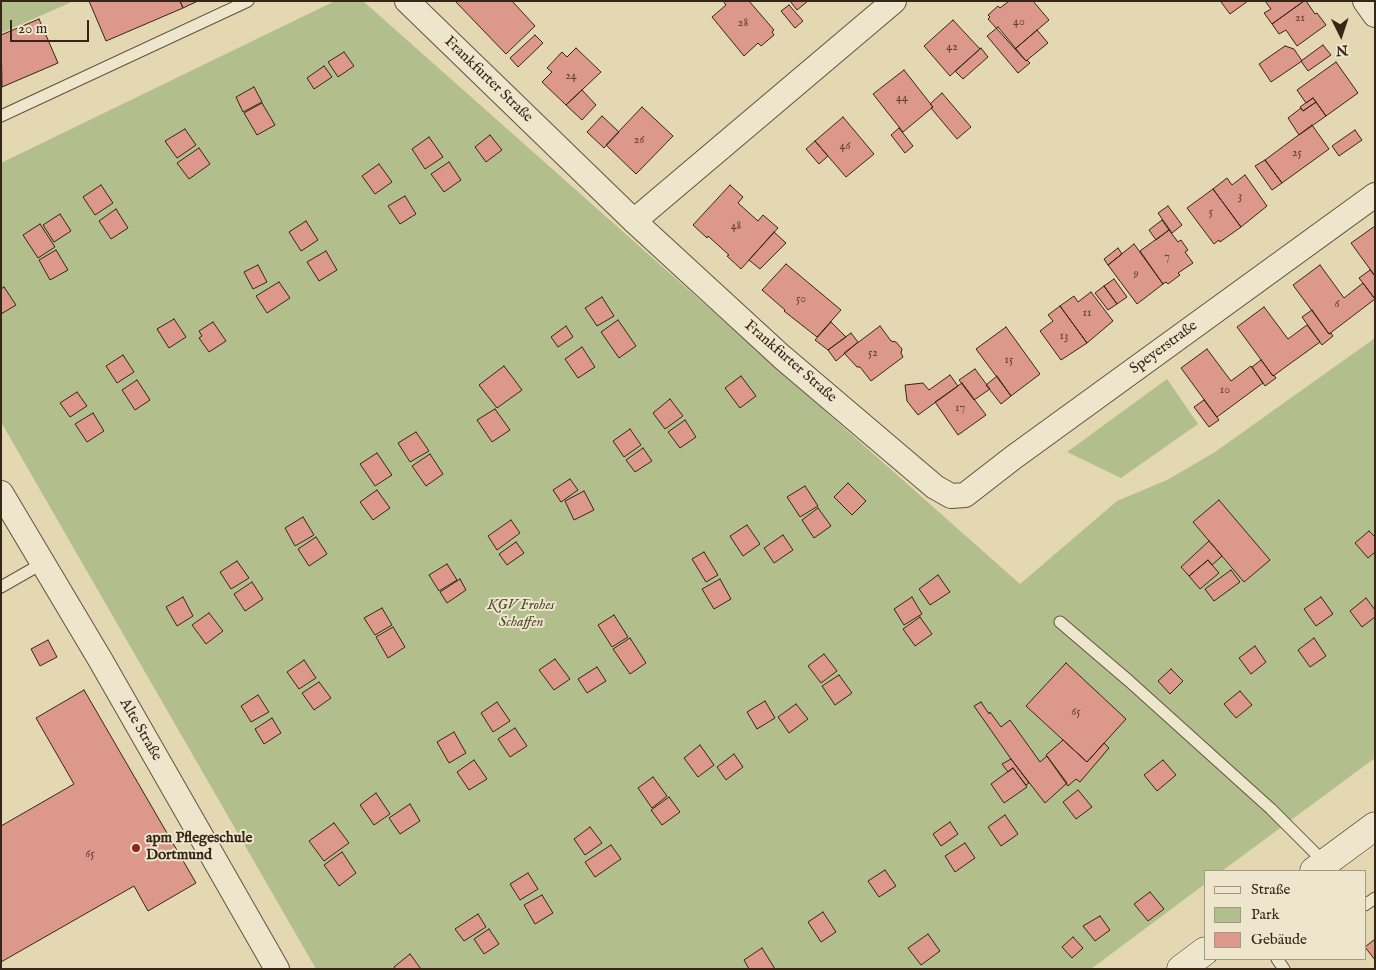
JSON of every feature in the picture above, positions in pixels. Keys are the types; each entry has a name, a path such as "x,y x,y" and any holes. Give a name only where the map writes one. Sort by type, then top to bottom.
{"main road":[{"path":"1328,864 1375,826"},
{"path":"1181,969 1204,952"}],"street":[{"name":"Frankfurter Straße","path":"407,1 634,221 782,357 935,487 951,496"},
{"path":"634,221 894,1"},
{"path":"1365,1 1375,15"},
{"name":"Speyerstraße","path":"951,496 965,495 1375,195"},
{"name":"Alte Straße","path":"1,493 277,969"}],"lane":[{"path":"1,116 248,1"},
{"path":"1,587 42,563"},
{"path":"1060,622 1129,681 1271,809 1328,864"}],"green space":[{"path":"1,1 74,1 1,33"},
{"name":"KGV Frohes Schaffen","path":"335,1 363,1 1020,584 1117,501 1167,480 1215,452 1375,338 1375,758 1223,870 1204,870 1204,885 1091,969 316,969 1,422 1,163"},
{"path":"1167,379 1198,424 1121,478 1067,452"}],"building":[{"path":"89,1 180,1 183,8 106,41"},
{"path":"180,1 198,1 183,8"},
{"path":"455,1 512,1 535,26 506,54"},
{"path":"723,1 749,1 774,30 772,32 774,35 761,46 758,43 744,56 712,17 726,5"},
{"path":"790,1 808,1 797,10"},
{"path":"1009,1 1033,1 1049,20 1015,49 988,19 990,17 988,15 998,6 1000,8"},
{"path":"1222,1 1248,1 1230,14"},
{"path":"1265,1 1304,1 1272,24 1264,13 1271,9"},
{"path":"1304,1 1326,25 1297,46 1286,30 1279,34 1272,24"},
{"path":"789,5 803,21 795,28 781,11"},
{"path":"39,19 58,63 2,87 1,35"},
{"path":"953,20 980,49 950,76 924,46"},
{"path":"998,27 1026,61 1030,63 1018,73 987,36"},
{"path":"1037,30 1048,43 1026,61 1015,49"},
{"path":"535,35 543,43 518,67 510,58"},
{"path":"1323,45 1331,55 1308,71 1301,61"},
{"path":"1285,46 1294,49 1302,61 1271,82 1259,64"},
{"path":"576,48 601,72 566,105 542,82 552,72 547,68 562,52 567,57"},
{"path":"981,48 988,57 963,79 955,71"},
{"path":"344,52 354,66 338,77 328,62"},
{"path":"1336,62 1358,93 1326,116 1313,98 1306,103 1297,90"},
{"path":"324,66 332,77 314,89 307,78"},
{"path":"904,70 933,107 903,132 873,94"},
{"path":"254,87 262,102 243,112 236,97"},
{"path":"582,90 596,105 582,120 566,105"},
{"path":"942,93 971,127 957,139 931,108 933,107 930,104"},
{"path":"1313,98 1316,102 1303,111 1300,107"},
{"path":"1316,102 1326,116 1299,135 1288,118 1301,108 1303,111"},
{"path":"262,103 275,125 257,135 244,113"},
{"path":"642,107 673,136 636,174 606,145"},
{"path":"602,116 619,132 604,148 587,132"},
{"path":"843,117 874,154 846,177 815,141"},
{"path":"1312,125 1329,149 1282,183 1265,160"},
{"path":"899,128 913,146 905,153 891,135"},
{"path":"185,129 196,145 177,158 165,141"},
{"path":"1355,130 1362,140 1339,156 1332,146"},
{"path":"490,135 502,150 486,162 475,147"},
{"path":"429,137 443,157 425,169 412,149"},
{"path":"815,141 828,156 819,164 806,149"},
{"path":"199,148 210,164 189,179 177,163"},
{"path":"1265,160 1282,183 1272,190 1255,166"},
{"path":"449,162 461,180 444,192 431,174"},
{"path":"379,164 392,182 375,194 362,176"},
{"path":"1245,175 1267,206 1241,227 1213,189 1227,178 1232,185"},
{"path":"101,185 113,203 95,215 83,197"},
{"path":"730,185 743,197 738,203 758,221 763,215 778,228 741,269 727,256 729,255 693,225"},
{"path":"1213,189 1241,227 1220,242 1219,240 1214,244 1187,208"},
{"path":"405,196 416,214 400,224 388,206"},
{"path":"1168,206 1182,225 1172,233 1158,213"},
{"path":"116,209 128,228 111,239 99,221"},
{"path":"60,214 71,231 54,242 43,225"},
{"path":"1162,220 1169,230 1156,240 1149,230"},
{"path":"306,221 318,240 301,251 289,232"},
{"path":"40,224 55,247 38,258 23,235"},
{"path":"1375,226 1375,276 1351,243"},
{"path":"1169,230 1178,242 1181,240 1188,250 1185,252 1193,263 1178,273 1180,275 1168,284 1166,282 1163,284 1140,251"},
{"path":"774,232 786,243 760,269 749,260"},
{"path":"1134,244 1163,284 1137,304 1108,265"},
{"path":"1118,248 1122,254 1108,265 1104,259"},
{"path":"56,250 68,270 50,280 39,260"},
{"path":"326,251 337,270 319,281 307,262"},
{"path":"786,264 841,310 817,337 784,311 762,290"},
{"path":"258,265 267,282 253,289 244,272"},
{"path":"1320,265 1344,298 1363,283 1375,299 1329,334 1293,285"},
{"path":"1370,270 1375,276 1375,299 1359,278"},
{"path":"1114,279 1127,297 1117,304 1104,286"},
{"path":"279,282 290,298 267,313 256,296"},
{"path":"1104,286 1117,304 1108,310 1095,293"},
{"path":"4,287 16,305 1,314 1,289"},
{"path":"1091,292 1113,321 1087,343 1060,306 1074,296 1078,302"},
{"path":"602,297 614,316 597,326 585,308"},
{"path":"1060,306 1087,343 1061,360 1040,331 1053,321 1048,315"},
{"path":"1264,307 1288,339 1307,325 1320,342 1273,376 1237,327"},
{"path":"1312,310 1329,334 1331,333 1333,336 1322,345 1302,317"},
{"path":"174,319 186,337 169,348 157,329"},
{"path":"618,320 636,346 619,358 601,332"},
{"path":"213,322 226,341 209,352 199,338 202,336 199,331"},
{"path":"831,322 846,337 828,350 815,340"},
{"path":"566,326 573,337 558,347 551,337"},
{"path":"880,326 891,341 896,342 902,349 903,357 871,381 860,367 857,367 844,353"},
{"path":"1006,327 1040,374 1011,396 976,349"},
{"path":"851,333 858,342 836,361 828,350"},
{"path":"582,347 595,367 578,378 565,359"},
{"path":"1207,349 1231,381 1251,366 1263,383 1217,417 1181,368"},
{"path":"123,355 134,372 117,383 106,366"},
{"path":"1261,360 1276,378 1265,386 1252,367"},
{"path":"504,366 522,390 497,408 479,385"},
{"path":"975,369 990,389 974,400 959,380"},
{"path":"950,375 958,386 918,415 907,401 905,385 923,383 929,390"},
{"path":"741,376 756,396 740,408 725,388"},
{"path":"997,376 1011,396 1001,404 986,385"},
{"path":"137,380 150,400 135,410 122,390"},
{"path":"962,383 986,415 958,435 935,402"},
{"path":"77,392 87,406 70,417 60,403"},
{"path":"670,399 683,416 665,429 653,413"},
{"path":"1204,400 1219,420 1209,427 1194,407"},
{"path":"495,409 510,430 492,442 477,420"},
{"path":"93,413 104,431 87,442 75,424"},
{"path":"685,420 696,437 680,448 668,432"},
{"path":"630,429 641,445 624,457 613,441"},
{"path":"416,432 429,451 410,462 398,443"},
{"path":"643,448 652,461 635,472 626,460"},
{"path":"377,453 392,475 375,486 360,464"},
{"path":"430,454 443,474 426,486 412,466"},
{"path":"570,479 578,490 561,502 553,490"},
{"path":"848,483 866,501 852,515 834,497"},
{"path":"805,486 818,506 800,517 787,497"},
{"path":"377,490 390,508 373,520 360,502"},
{"path":"584,491 594,510 574,520 565,501"},
{"path":"1219,500 1270,560 1244,582 1193,522"},
{"path":"818,508 831,526 814,538 802,520"},
{"path":"303,517 314,535 295,546 285,528"},
{"path":"511,520 520,533 497,550 488,536"},
{"path":"747,525 760,544 743,556 730,536"},
{"path":"1369,531 1375,537 1375,552 1368,558 1355,543"},
{"path":"783,535 793,550 774,563 764,548"},
{"path":"316,537 327,554 309,566 298,549"},
{"path":"1209,541 1222,556 1212,565 1208,560 1189,576 1181,567"},
{"path":"516,542 524,553 507,565 499,554"},
{"path":"704,552 718,575 706,582 692,559"},
{"path":"1208,560 1219,573 1200,589 1189,576"},
{"path":"237,561 249,578 231,589 220,572"},
{"path":"447,564 457,580 439,591 429,575"},
{"path":"1231,570 1240,582 1214,601 1205,589"},
{"path":"938,575 950,592 930,605 919,589"},
{"path":"460,579 466,590 447,603 440,592"},
{"path":"720,579 731,599 714,609 702,589"},
{"path":"252,582 263,599 245,611 234,594"},
{"path":"183,597 193,616 177,626 166,607"},
{"path":"912,597 922,614 904,625 894,609"},
{"path":"1321,597 1333,614 1316,626 1304,609"},
{"path":"1366,598 1375,610 1375,617 1362,627 1350,611"},
{"path":"382,608 392,625 375,635 364,618"},
{"path":"209,613 223,631 206,644 192,625"},
{"path":"614,615 628,637 612,647 598,625"},
{"path":"920,617 932,634 915,646 903,629"},
{"path":"393,627 405,647 388,658 376,637"},
{"path":"630,638 646,663 630,674 613,649"},
{"path":"1314,638 1326,656 1310,667 1298,650"},
{"path":"48,640 57,657 40,666 31,649"},
{"path":"1255,646 1266,662 1251,674 1239,658"},
{"path":"824,654 837,671 821,683 808,666"},
{"path":"555,659 570,679 554,690 539,670"},
{"path":"304,660 316,678 299,689 287,672"},
{"path":"1066,663 1126,719 1087,762 1026,706"},
{"path":"597,667 606,681 587,693 578,679"},
{"path":"1171,669 1183,681 1170,694 1158,681"},
{"path":"839,675 852,693 835,705 822,686"},
{"path":"319,682 331,698 314,710 302,693"},
{"path":"84,690 196,883 148,911 134,886 1,962 1,826 74,784 36,718"},
{"path":"1240,691 1252,705 1236,718 1224,704"},
{"path":"258,695 269,712 251,722 241,706"},
{"path":"765,701 775,718 757,729 747,712"},
{"path":"497,702 510,721 493,732 481,713"},
{"path":"981,702 1001,727 1010,720 1040,762 1047,756 1067,783 1045,803 974,706"},
{"path":"796,704 808,719 789,733 778,717"},
{"path":"272,718 281,733 264,744 255,729"},
{"path":"515,728 527,746 510,757 498,739"},
{"path":"454,732 466,753 449,763 437,742"},
{"path":"1063,740 1087,762 1104,743 1109,748 1080,782 1076,779 1068,786 1046,755"},
{"path":"700,745 714,765 698,777 684,758"},
{"path":"734,754 743,767 726,780 717,767"},
{"path":"1011,759 1029,783 1026,785 1013,768 1008,772 1002,764"},
{"path":"474,760 487,779 469,790 457,772"},
{"path":"1163,760 1176,775 1157,791 1144,775"},
{"path":"1013,768 1027,787 1004,803 991,784"},
{"path":"653,777 667,796 652,808 638,788"},
{"path":"1078,790 1092,807 1076,819 1063,802"},
{"path":"376,793 390,814 374,825 360,805"},
{"path":"669,797 680,812 662,825 651,810"},
{"path":"410,804 420,821 400,834 389,818"},
{"path":"1005,815 1018,834 1001,846 988,827"},
{"path":"950,822 958,834 941,846 933,834"},
{"path":"334,823 349,843 324,861 309,841"},
{"path":"590,827 602,843 585,855 574,839"},
{"path":"965,843 975,858 955,872 945,856"},
{"path":"611,845 621,859 595,877 585,862"},
{"path":"342,852 356,873 339,886 324,865"},
{"path":"885,870 896,886 879,897 868,881"},
{"path":"528,873 538,889 520,900 510,884"},
{"path":"1150,892 1164,909 1148,921 1134,904"},
{"path":"542,895 553,913 535,924 524,905"},
{"path":"823,912 836,932 821,942 808,922"},
{"path":"478,914 486,927 464,941 455,929"},
{"path":"1100,916 1110,930 1095,941 1083,926"},
{"path":"489,929 499,944 484,954 474,939"},
{"path":"928,934 940,951 921,965 908,948"},
{"path":"1073,937 1083,948 1072,958 1062,947"},
{"path":"1375,939 1375,960 1366,948"},
{"path":"762,948 775,969 749,969 744,960"},
{"path":"410,954 421,969 395,969 394,967"}],"place":[{"name":"apm Pflegeschule Dortmund","path":"136,848"}]}
